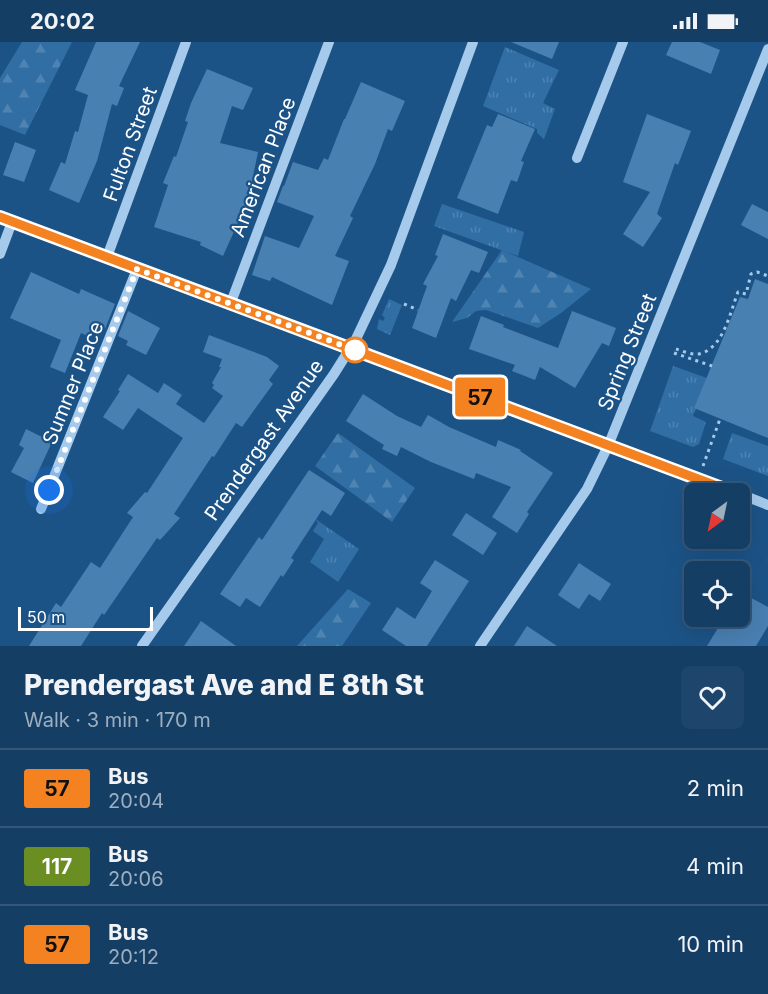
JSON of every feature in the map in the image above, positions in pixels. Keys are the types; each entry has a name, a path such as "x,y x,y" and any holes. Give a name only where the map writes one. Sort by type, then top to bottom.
{"street":[{"name":"Fulton Street","path":"107,257 186,42"},
{"name":"American Place","path":"230,305 329,42"},
{"name":"Prendergast Avenue","path":"142,646 350,348 391,265 473,42"},
{"path":"577,158 623,42"},
{"name":"Spring Street","path":"480,646 587,489 608,446 768,49"},
{"path":"0,217 709,483"},
{"path":"0,254 12,222"},
{"name":"Sumner Place","path":"41,509 137,269"},
{"path":"750,498 768,505"}],"path":[{"path":"712,366 675,351 700,354 710,348 717,342 724,330 738,292 746,294 751,274 757,272 768,276"},
{"path":"405,304 418,310"},
{"path":"698,479 720,419"}],"green space":[{"path":"22,42 72,42 25,135 0,125 0,78"},
{"path":"505,47 559,70 543,103 555,109 544,139 537,133 537,129 483,106"},
{"path":"442,204 524,232 518,256 434,226"},
{"path":"502,250 591,289 538,328 486,310 476,311 467,318 452,322"},
{"path":"389,299 402,305 390,335 377,329 379,319 383,321 385,318 382,315"},
{"path":"673,366 707,378 693,416 706,422 699,444 693,447 650,431"},
{"path":"338,433 415,488 392,522 315,466"},
{"path":"732,433 768,446 768,476 723,459"},
{"path":"314,518 359,549 338,582 310,562 324,539 313,531 318,523"},
{"path":"348,589 371,603 342,646 297,646"}],"building":[{"path":"96,42 140,42 119,86 124,88 117,106 112,104 97,161 79,203 49,190 61,162 65,164 75,131 78,132 88,95 75,90"},
{"path":"511,42 559,42 552,59"},
{"path":"672,42 700,42 720,50 711,74 666,55"},
{"path":"207,69 253,88 243,110 232,106 220,143 258,152 251,186 254,187 223,256 200,245 201,242 154,227 168,185 163,183 174,156 176,157 188,122 185,121 191,103"},
{"path":"361,82 405,101 392,131 388,129 375,164 350,216 353,218 335,256 349,261 332,305 272,277 270,281 252,275 265,236 299,248 314,216 277,202 293,162 318,170 324,158 328,160"},
{"path":"498,114 535,129 521,161 524,162 517,182 511,180 498,214 457,198 487,125 492,127"},
{"path":"647,114 691,131 678,165 675,163 657,214 662,218 643,247 623,234 650,192 623,182"},
{"path":"15,142 36,150 24,182 3,175"},
{"path":"752,204 768,212 768,239 741,225"},
{"path":"443,234 488,252 479,273 471,270 456,301 451,298 436,338 412,328 427,286 423,284 438,256 435,255"},
{"path":"31,272 79,294 81,289 115,304 105,329 96,324 90,337 81,333 65,373 50,367 61,340 10,318"},
{"path":"755,279 768,284 768,438 694,408 740,297 748,299"},
{"path":"128,311 160,328 146,355 126,345 128,341 118,336"},
{"path":"572,311 616,328 609,346 602,343 575,388 540,367 535,380 512,371 515,365 469,349 481,316 558,348"},
{"path":"209,335 267,357 279,366 269,380 273,384 242,427 236,423 174,514 180,518 160,540 157,538 104,615 102,613 81,646 29,646 56,603 61,607 91,562 100,568 133,517 127,513 145,492 147,493 183,438 138,408 123,430 103,417 120,391 118,390 128,374 158,393 164,383 182,395 176,404 204,423 223,396 212,388 222,359 203,352"},
{"path":"363,394 397,416 421,427 428,415 449,427 496,447 498,440 521,450 553,473 527,512 529,514 517,533 492,517 511,487 476,473 474,479 401,447 397,456 382,449 384,445 346,421"},
{"path":"26,429 52,442 33,483 11,472 24,448 19,445"},
{"path":"309,470 345,493 331,516 322,510 291,558 294,560 260,607 246,598 240,607 220,594 259,537 262,540"},
{"path":"466,513 497,533 483,555 452,535"},
{"path":"435,560 469,581 427,646 406,646 382,630 397,607 415,619 432,591 420,583"},
{"path":"579,563 611,584 600,601 589,594 579,609 558,595"},
{"path":"750,597 768,607 768,626 756,646 707,646 716,627 750,627"},
{"path":"201,621 236,646 184,646"},
{"path":"527,626 557,646 514,646"}],"bus line":[{"name":"57","path":"0,217 708,483"}],"route":[{"path":"49,490 137,269 355,350"}]}
